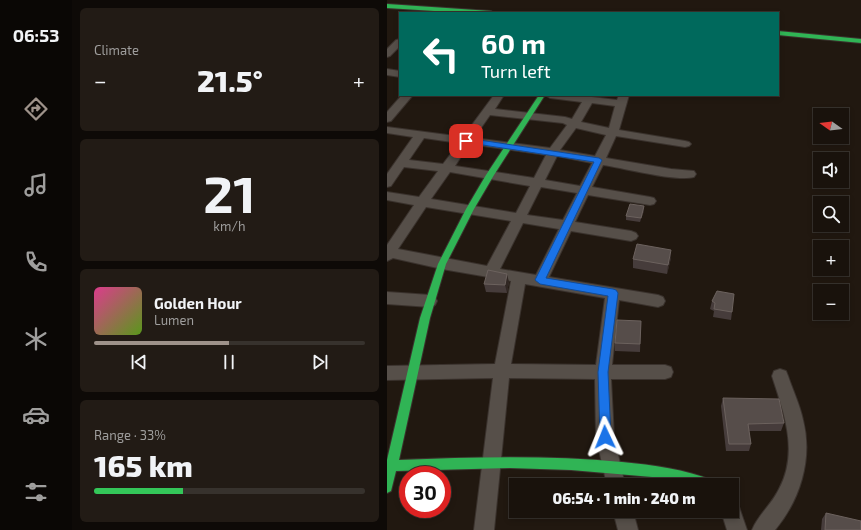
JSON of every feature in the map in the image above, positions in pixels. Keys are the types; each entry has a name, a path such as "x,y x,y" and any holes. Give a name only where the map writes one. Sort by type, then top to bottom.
{"street":[{"path":"387,6 476,12"},
{"path":"779,33 861,41"},
{"path":"387,72 399,74"},
{"path":"498,96 446,168 388,253 519,278 540,280 658,301"},
{"path":"387,487 390,466 430,301 442,264 470,209 490,175 541,96"},
{"path":"540,280 613,132 623,100 588,100 557,96"},
{"path":"387,100 405,98"},
{"path":"387,119 405,98"},
{"path":"491,273 553,152 565,134 575,124 588,100"},
{"path":"488,111 565,120 585,128 685,144"},
{"path":"387,130 553,152 690,174"},
{"path":"387,183 421,134"},
{"path":"401,163 446,168 650,201"},
{"path":"387,196 631,236"},
{"path":"483,530 502,371 519,278"},
{"path":"613,293 603,372 605,437 614,478"},
{"path":"387,298 430,301"},
{"path":"387,373 502,371 665,372"},
{"path":"762,530 775,516 787,496 797,470 799,447 796,425 780,376"},
{"path":"390,466 555,463 611,465 687,478"},
{"path":"625,518 628,530"},
{"path":"733,518 737,530"}],"building":[{"path":"630,204 644,206 641,218 626,216"},
{"path":"637,244 671,250 668,265 633,259"},
{"path":"488,270 507,274 505,285 484,284"},
{"path":"717,291 734,294 732,312 714,309 715,303 712,301"},
{"path":"617,320 641,321 640,344 615,343"},
{"path":"723,398 779,399 784,423 748,424 751,444 729,444"},
{"path":"826,513 861,521 861,530 825,530"}],"traffic: fast":[{"path":"387,6 476,12"},
{"path":"779,33 861,41"},
{"path":"387,487 425,318 442,264 470,209 490,175 541,96"},
{"path":"387,466 510,463 571,464 633,469 688,478"}],"route":[{"path":"466,141 553,152 599,160 540,280 613,293 603,372 605,437"}]}
